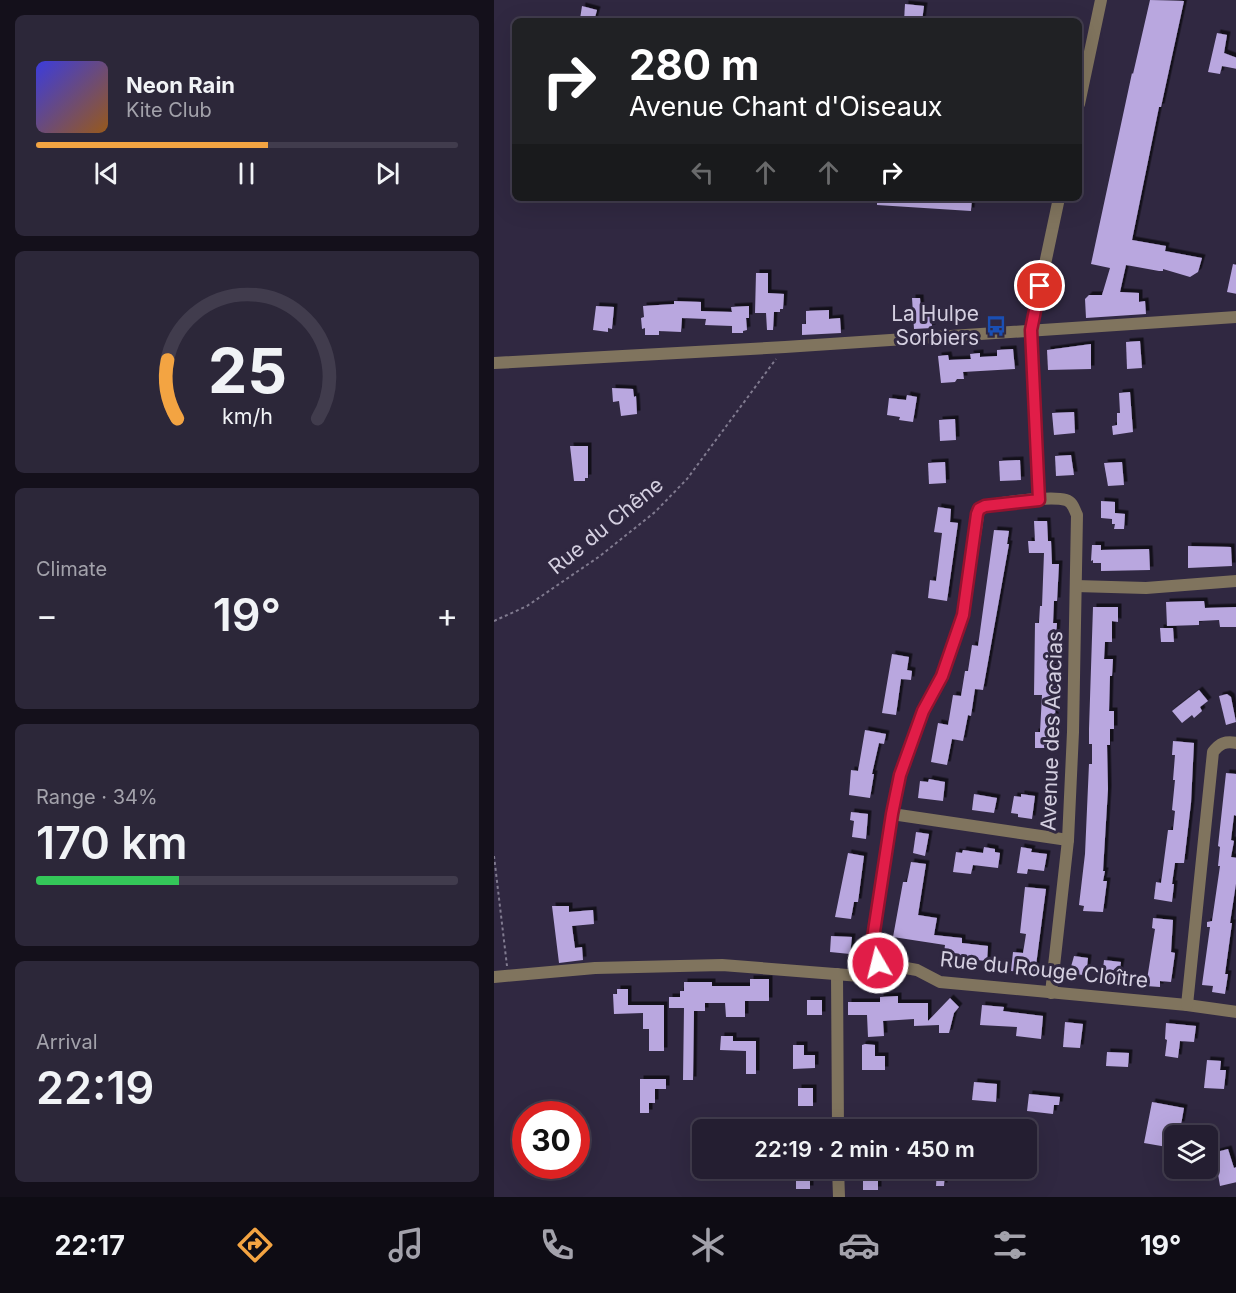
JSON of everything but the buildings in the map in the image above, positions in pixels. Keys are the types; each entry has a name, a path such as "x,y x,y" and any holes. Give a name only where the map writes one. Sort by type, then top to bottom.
{"street":[{"path":"1082,90 1101,0"},
{"path":"494,977 595,968 722,965 860,976 872,970 878,963 873,938 900,775 923,711 942,676 963,615 979,509 998,504 1039,500 1031,330 1058,201"},
{"path":"494,363 785,347 1236,317"},
{"name":"Avenue des Acacias","path":"1039,500 1066,500 1073,504 1077,515 1073,732 1068,840 1051,993"},
{"path":"1076,586 1146,588 1236,581"},
{"path":"1187,1005 1213,752 1219,745 1227,742 1236,743"},
{"path":"892,814 1068,840"},
{"name":"Rue du Rouge Cloître","path":"878,963 917,970 940,982 1187,1005 1236,1012"},
{"path":"838,974 838,1119"},
{"path":"838,1179 839,1197"}],"path":[{"name":"Rue du Chêne","path":"494,621 527,606 600,556 655,512 710,449 785,347"},
{"path":"494,856 508,975"}],"place":[{"name":"La Hulpe Sorbiers","path":"996,326"}],"route":[{"path":"878,963 873,938 900,775 923,711 942,676 963,615 977,514 979,509 985,506 1039,500 1031,330 1040,286"}]}
